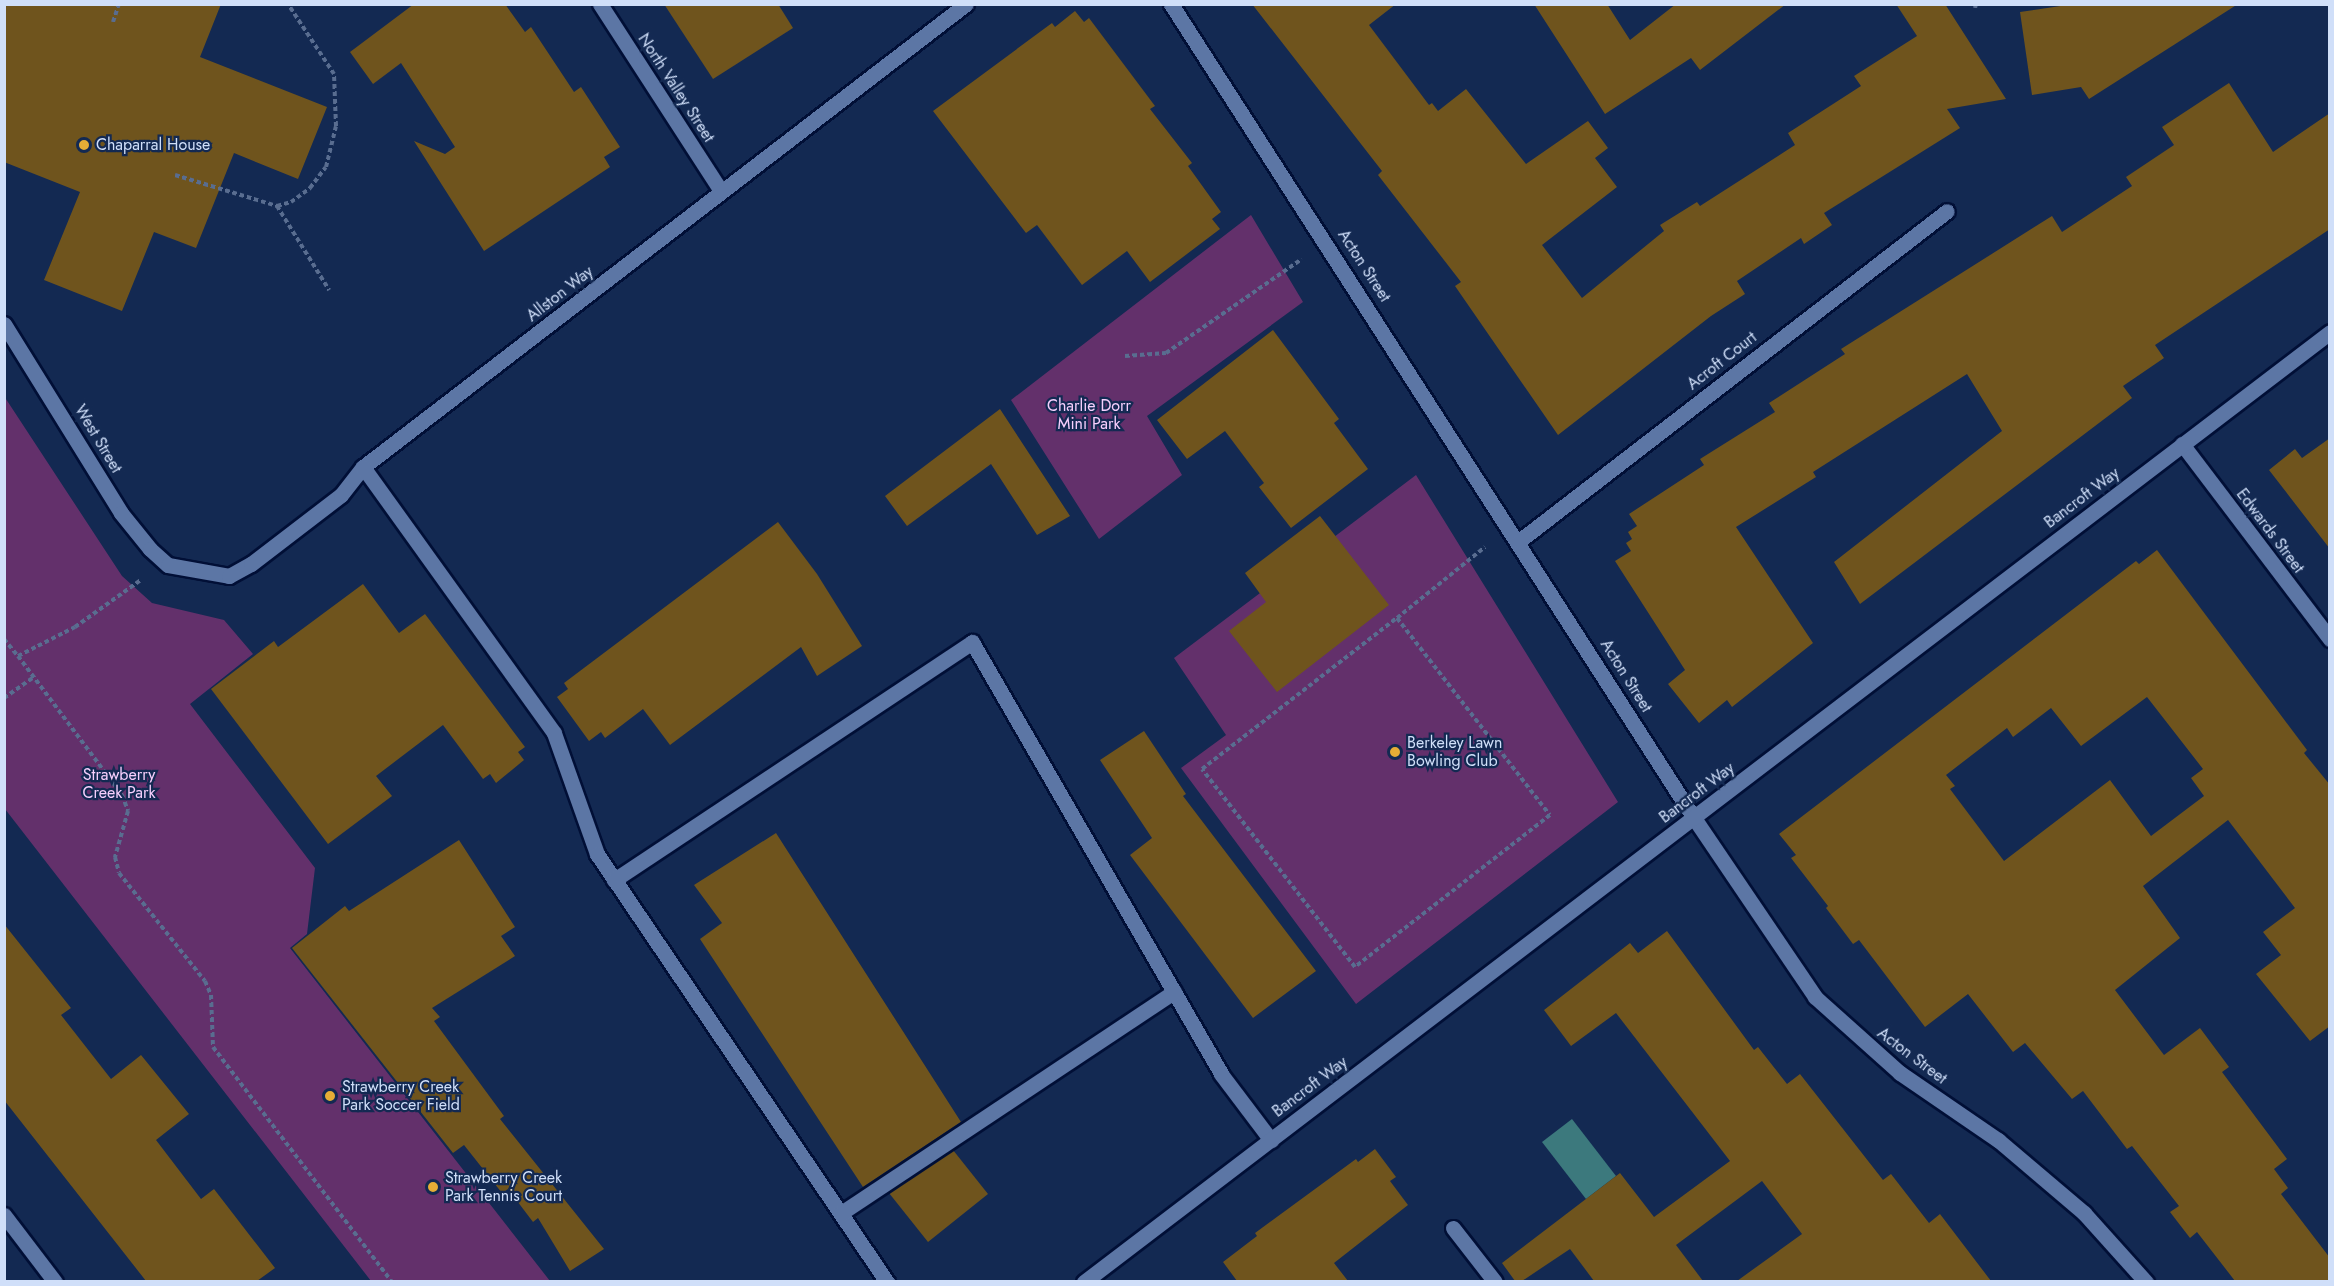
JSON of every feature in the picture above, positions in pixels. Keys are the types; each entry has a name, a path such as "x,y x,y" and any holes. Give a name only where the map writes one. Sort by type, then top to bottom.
{"street":[{"name":"North Valley Street","path":"600,4 721,191"},
{"name":"Allston Way","path":"168,565 229,576 251,564 341,495 363,467 966,4"},
{"name":"Acton Street","path":"1171,4 1519,541 1694,818 1815,997 1900,1073 1998,1140 2084,1213 2146,1281"},
{"name":"Acroft Court","path":"1519,541 1947,211"},
{"name":"West Street","path":"4,324 121,513 168,565"},
{"name":"Bancroft Way","path":"1084,1281 2330,332"},
{"name":"Edwards Street","path":"2182,444 2330,639"},
{"path":"363,467 554,733 597,854 887,1281"},
{"path":"614,880 972,642 1221,1074 1271,1140"},
{"path":"841,1213 1174,992"},
{"path":"4,1215 55,1281"},
{"path":"1453,1228 1495,1281"}],"path":[{"path":"113,22 119,4"},
{"path":"175,176 277,206 291,202 310,188 326,167 336,126 334,74 288,4"},
{"path":"277,206 329,290"},
{"path":"1125,356 1166,353 1326,241"},
{"path":"1397,618 1550,814 1355,967 1202,770 1510,527"},
{"path":"18,656 75,627 121,592 168,565"},
{"path":"4,639 122,795 128,811 115,857 119,873 206,981 211,995 213,1047 392,1281"},
{"path":"4,698 33,678"}],"green space":[{"name":"Charlie Dorr Mini Park","path":"1251,215 1303,302 1147,416 1182,475 1099,539 1011,400"},
{"name":"Strawberry Creek Park","path":"4,396 122,576 152,603 224,620 253,654 190,704 315,868 307,934 290,948 550,1281 371,1281 5,809"},
{"name":"Berkeley Lawn Bowling Club","path":"1416,475 1618,802 1356,1004 1181,768 1226,735 1174,658"}],"shaded area":[{"path":"1572,1119 1616,1176 1586,1199 1542,1142"}],"building":[{"name":"Chaparral House","path":"4,4 221,4 200,57 327,107 298,179 234,153 196,248 154,232 122,311 44,280 80,192 4,162"},
{"path":"414,4 505,4 525,32 531,27 574,92 581,87 620,147 604,157 610,167 484,251 414,141 445,154 455,147 401,63 373,84 350,52"},
{"path":"664,4 778,4 793,28 713,79"},
{"path":"1252,4 1396,4 1369,25 1429,105 1432,103 1438,111 1466,89 1526,164 1588,121 1608,148 1595,158 1617,187 1542,245 1582,298 1664,231 1660,225 1697,202 1700,206 1795,145 1788,133 1861,86 1854,76 1917,36 1896,4 1945,4 2006,99 1947,109 1960,128 1824,213 1832,225 1804,244 1801,238 1737,281 1745,294 1711,316 1558,435 1455,286 1461,282 1378,175 1382,171"},
{"path":"1534,4 1607,4 1630,40 1676,4 1786,4 1700,70 1691,58 1605,114"},
{"path":"2074,4 2238,4 2089,99 2081,87 2032,95 2020,12"},
{"path":"1075,11 1084,22 1089,18 1155,106 1150,109 1192,163 1188,166 1221,212 1212,219 1220,229 1150,282 1127,251 1082,285 1037,225 1026,233 933,111 1052,23 1055,27"},
{"path":"2229,83 2273,152 2330,113 2330,229 2155,345 2164,358 2123,386 2132,398 1860,604 1834,562 2002,431 1967,374 1813,472 1816,477 1736,527 1813,643 1732,707 1727,700 1699,723 1668,684 1685,670 1615,561 1631,551 1626,543 1632,539 1628,532 1637,526 1629,514 1704,465 1700,459 1775,412 1769,403 1845,354 1841,349 2052,216 2062,232 2132,186 2126,177 2174,145 2162,127"},
{"path":"1273,330 1339,419 1334,423 1368,469 1291,528 1259,487 1264,483 1225,431 1187,459 1157,420"},
{"path":"1000,409 1070,516 1037,535 991,464 907,526 885,496"},
{"path":"2330,438 2330,549 2269,470 2295,449 2302,458"},
{"path":"1320,516 1389,605 1277,692 1229,631 1266,602 1245,573"},
{"path":"778,522 817,574 862,646 817,676 801,647 670,745 643,709 605,738 601,732 589,741 557,697 568,689 564,683"},
{"path":"2157,550 2307,750 2304,753 2330,785 2330,1026 2310,1041 2256,974 2281,955 2263,932 2295,908 2228,820 2143,886 2180,938 2115,990 2164,1055 2200,1028 2229,1067 2222,1072 2287,1159 2274,1169 2288,1188 2281,1194 2330,1258 2330,1281 2235,1281 2197,1232 2190,1238 2170,1212 2179,1206 2132,1146 2127,1149 2083,1091 2072,1099 2025,1043 2013,1052 1968,994 1925,1027 1859,940 1853,944 1826,908 1828,906 1791,858 1796,855 1779,834 2136,561 2139,564","holes":["2147,697 2203,769 2191,778 2204,796 2151,836 2110,780 2004,861 1950,789 1955,786 1946,775 2007,728 2013,737 2051,708 2081,746"]},
{"path":"363,584 399,633 425,614 525,747 518,752 524,760 496,783 490,774 483,779 443,725 376,776 392,796 328,844 211,689 274,641 278,647"},
{"path":"1144,731 1186,794 1183,796 1316,971 1253,1018 1130,855 1152,838 1100,760"},
{"path":"776,833 961,1122 863,1187 700,939 722,923 694,885"},
{"path":"459,840 515,927 501,936 515,956 432,1008 440,1017 434,1021 504,1116 500,1119 604,1249 570,1271 538,1218 533,1222 508,1189 502,1193 464,1145 453,1153 292,948 345,906 349,911"},
{"path":"4,924 71,1008 61,1015 111,1079 141,1055 189,1114 156,1140 201,1199 214,1189 275,1268 257,1281 146,1281 4,1100"},
{"path":"1667,931 1754,1050 1758,1047 1787,1084 1800,1074 1883,1180 1891,1174 1929,1223 1940,1214 1991,1281 1737,1281 1802,1234 1762,1181 1676,1245 1703,1281 1594,1281 1570,1249 1522,1281 1515,1281 1502,1263 1620,1173 1654,1217 1730,1161 1616,1013 1571,1046 1544,1010 1630,943 1638,953"},
{"path":"1375,1149 1396,1177 1390,1181 1408,1205 1334,1263 1348,1281 1237,1281 1223,1262 1257,1236 1255,1233 1356,1159 1358,1162"},
{"path":"953,1150 988,1194 928,1242 889,1193"}],"place":[{"name":"Chaparral House","path":"84,145"},
{"name":"Berkeley Lawn Bowling Club","path":"1395,752"},
{"name":"Strawberry Creek Park Soccer Field","path":"330,1096"},
{"name":"Strawberry Creek Park Tennis Court","path":"433,1187"}]}
